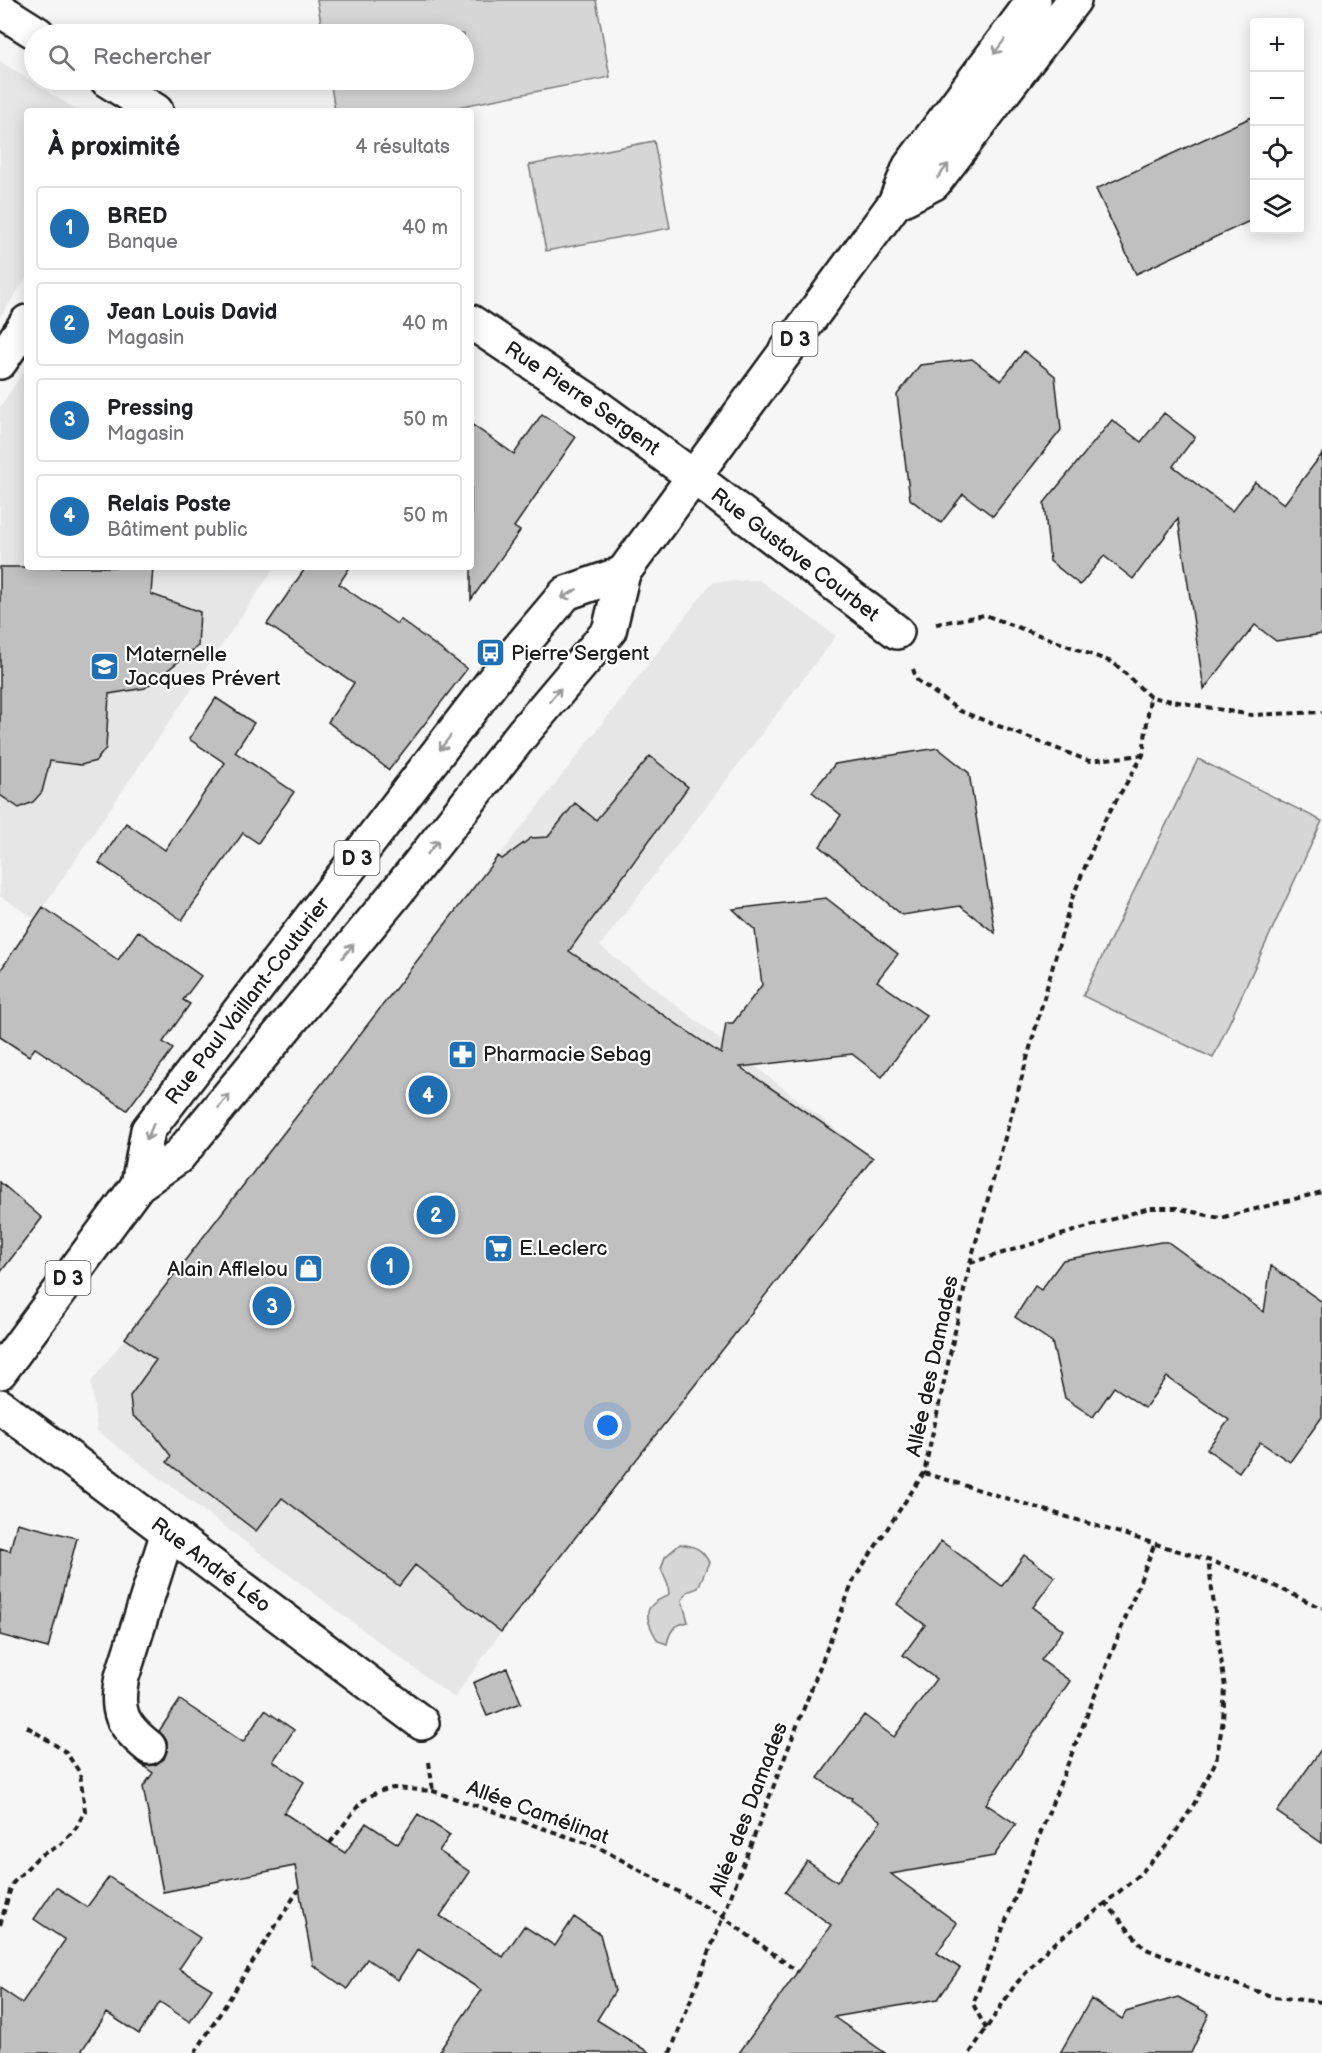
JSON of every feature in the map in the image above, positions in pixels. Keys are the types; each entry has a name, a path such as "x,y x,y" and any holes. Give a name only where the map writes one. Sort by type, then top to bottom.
{"main road":[{"name":"Rue Paul Vaillant-Couturier","path":"0,1372 138,1185 178,1157 396,892 522,734 609,631 623,573 895,203 910,166 1034,0"},
{"name":"Rue Paul Vaillant-Couturier","path":"895,203 934,183 1074,0"},
{"path":"0,10 24,25"},
{"path":"123,90 151,108"},
{"name":"Rue Pierre Sergent","path":"474,324 591,402 694,477"},
{"path":"0,362 24,326"},
{"name":"Rue Gustave Courbet","path":"694,477 897,632"},
{"name":"Rue Paul Vaillant-Couturier","path":"138,1185 148,1130 506,663 566,593 623,573"},
{"name":"Rue André Léo","path":"0,1406 422,1723"},
{"path":"149,1747 131,1733 121,1716 118,1698 122,1677 168,1532"}],"path":[{"path":"1143,755 1089,761 960,711 917,680 897,632 985,615 1114,663 1150,697 1251,715 1322,712"},
{"name":"Allée des Damades","path":"670,2053 854,1579 924,1473 970,1263 1071,901 1103,823 1143,755 1150,697"},
{"path":"970,1263 1149,1208 1176,1208 1220,1218 1322,1192"},
{"path":"924,1473 1208,1560 1253,1576 1322,1608"},
{"path":"986,2029 973,2004 1155,1543"},
{"path":"970,2053 1016,1985 1048,1947 1137,1877 1167,1845 1193,1806 1216,1761 1223,1720 1225,1688 1208,1560"},
{"path":"0,1924 12,1884 39,1856 58,1846 76,1828 86,1811 80,1773 66,1752 26,1726"},
{"name":"Allée Camélinat","path":"330,1843 361,1802 377,1792 393,1788 433,1791 598,1847 722,1916 798,1972"},
{"path":"195,2053 299,1889"},
{"path":"1105,1902 1144,1948 1209,1975 1274,1997 1322,2002"}],"shaded area":[{"path":"317,0 596,0 610,77 452,108 335,108 332,90 474,90 474,24 321,24"},
{"path":"0,61 24,76 24,90 45,90 73,108 24,108 24,281 0,317"},
{"path":"654,141 670,228 546,251 529,165"},
{"name":"Maternelle Jacques Prévert","path":"24,371 24,570 273,570 35,919 0,896 0,407"},
{"name":"E.Leclerc","path":"759,580 836,636 600,946 873,1158 501,1632 454,1698 97,1431 91,1382 712,582"},
{"path":"1198,759 1322,821 1213,1058 1083,996"},
{"path":"680,1544 697,1549 709,1562 698,1588 687,1592 682,1600 688,1622 673,1629 667,1644 658,1641 649,1623 648,1613 652,1605 669,1594 661,1569 665,1557"}],"building":[{"path":"1250,118 1250,221 1136,274 1096,189"},
{"path":"1024,351 1055,376 1061,430 993,516 963,494 941,523 910,499 897,395 920,365 972,359 1001,381"},
{"path":"1164,413 1195,437 1173,466 1232,511 1255,482 1284,504 1322,454 1322,634 1276,641 1255,625 1204,689 1178,519 1133,579 1104,556 1080,585 1050,561 1044,503 1112,420 1141,442"},
{"path":"542,414 576,437 514,527 520,531 471,600 471,570 474,570 474,426 514,454"},
{"path":"0,567 24,567 24,570 153,570 151,594 200,612 198,646 145,688 109,694 106,748 96,761 81,765 50,761 42,792 33,802 19,808 0,795"},
{"path":"304,570 348,570 339,584 397,624 400,619 467,669 389,770 328,722 354,683 267,624"},
{"path":"216,698 254,723 235,752 294,792 258,843 243,833 182,920 99,863 126,823 165,850 225,763 189,739"},
{"path":"938,748 969,773 995,933 960,906 902,915 820,846 841,815 812,792 835,764"},
{"name":"E.Leclerc","path":"650,756 688,787 569,951 721,1054 726,1023 733,1023 762,985 755,930 733,909 826,898 898,954 877,981 927,1016 882,1077 852,1054 740,1067 873,1158 501,1632 415,1565 399,1586 282,1498 256,1531 167,1462 171,1456 152,1431 132,1415 130,1396 156,1360 125,1338 498,856 502,859 531,838 548,837 575,803 596,820"},
{"path":"43,907 118,960 138,931 201,976 183,1000 190,1004 163,1042 173,1049 127,1110 35,1048 29,1056 0,1037 0,971"},
{"path":"0,1182 42,1218 0,1273"},
{"path":"1168,1242 1264,1312 1271,1266 1322,1302 1322,1417 1290,1462 1260,1442 1239,1472 1207,1449 1229,1420 1167,1377 1145,1408 1114,1387 1093,1417 1065,1398 1052,1342 1015,1317 1035,1286 1041,1290 1063,1260"},
{"path":"17,1523 77,1538 48,1648 0,1635 0,1548 10,1551"},
{"path":"941,1541 1002,1586 1024,1555 1055,1577 1033,1607 1063,1630 1041,1660 1070,1681 986,1804 1016,1824 994,1856 891,1874 957,1923 937,1953 960,1968 938,1999 834,2017 885,2053 739,2053 831,1925 785,1892 807,1861 837,1882 881,1821 851,1800 852,1798 844,1796 818,1778 864,1715 894,1737 936,1679 903,1655 925,1625 897,1604"},
{"path":"507,1668 521,1703 487,1716 473,1683"},
{"path":"180,1700 243,1742 265,1710 294,1730 273,1761 304,1782 284,1813 345,1853 366,1823 398,1844 418,1814 450,1835 439,1851 470,1872 440,1916 503,1957 524,1926 555,1946 574,1917 600,1934 615,1991 597,2020 650,2053 438,2053 481,1990 418,1949 398,1980 367,1959 347,1989 313,1965 295,1866 163,1892 143,1787 153,1773 139,1763 146,1766 155,1765 164,1759 167,1741 159,1731"},
{"path":"1322,1748 1322,1843 1277,1812"},
{"path":"109,1877 200,1938 179,1969 212,1989 190,2022 160,2002 139,2034 107,2013 80,2053 0,2053 0,1988 22,2003 65,1940 34,1919 56,1887 87,1907"},
{"path":"1178,1997 1209,2014 1191,2053 1060,2053 1091,1999 1122,2019 1126,2012"}],"place":[{"name":"Pierre Sergent","path":"490,653"},
{"name":"Maternelle Jacques Prévert","path":"104,666"},
{"name":"Pharmacie Sebag","path":"462,1054"},
{"name":"Relais Poste","path":"428,1095"},
{"name":"Jean Louis David","path":"436,1215"},
{"name":"E.Leclerc","path":"498,1248"},
{"name":"BRED","path":"390,1266"},
{"name":"Alain Afflelou","path":"309,1269"},
{"name":"Pressing","path":"272,1306"}]}
